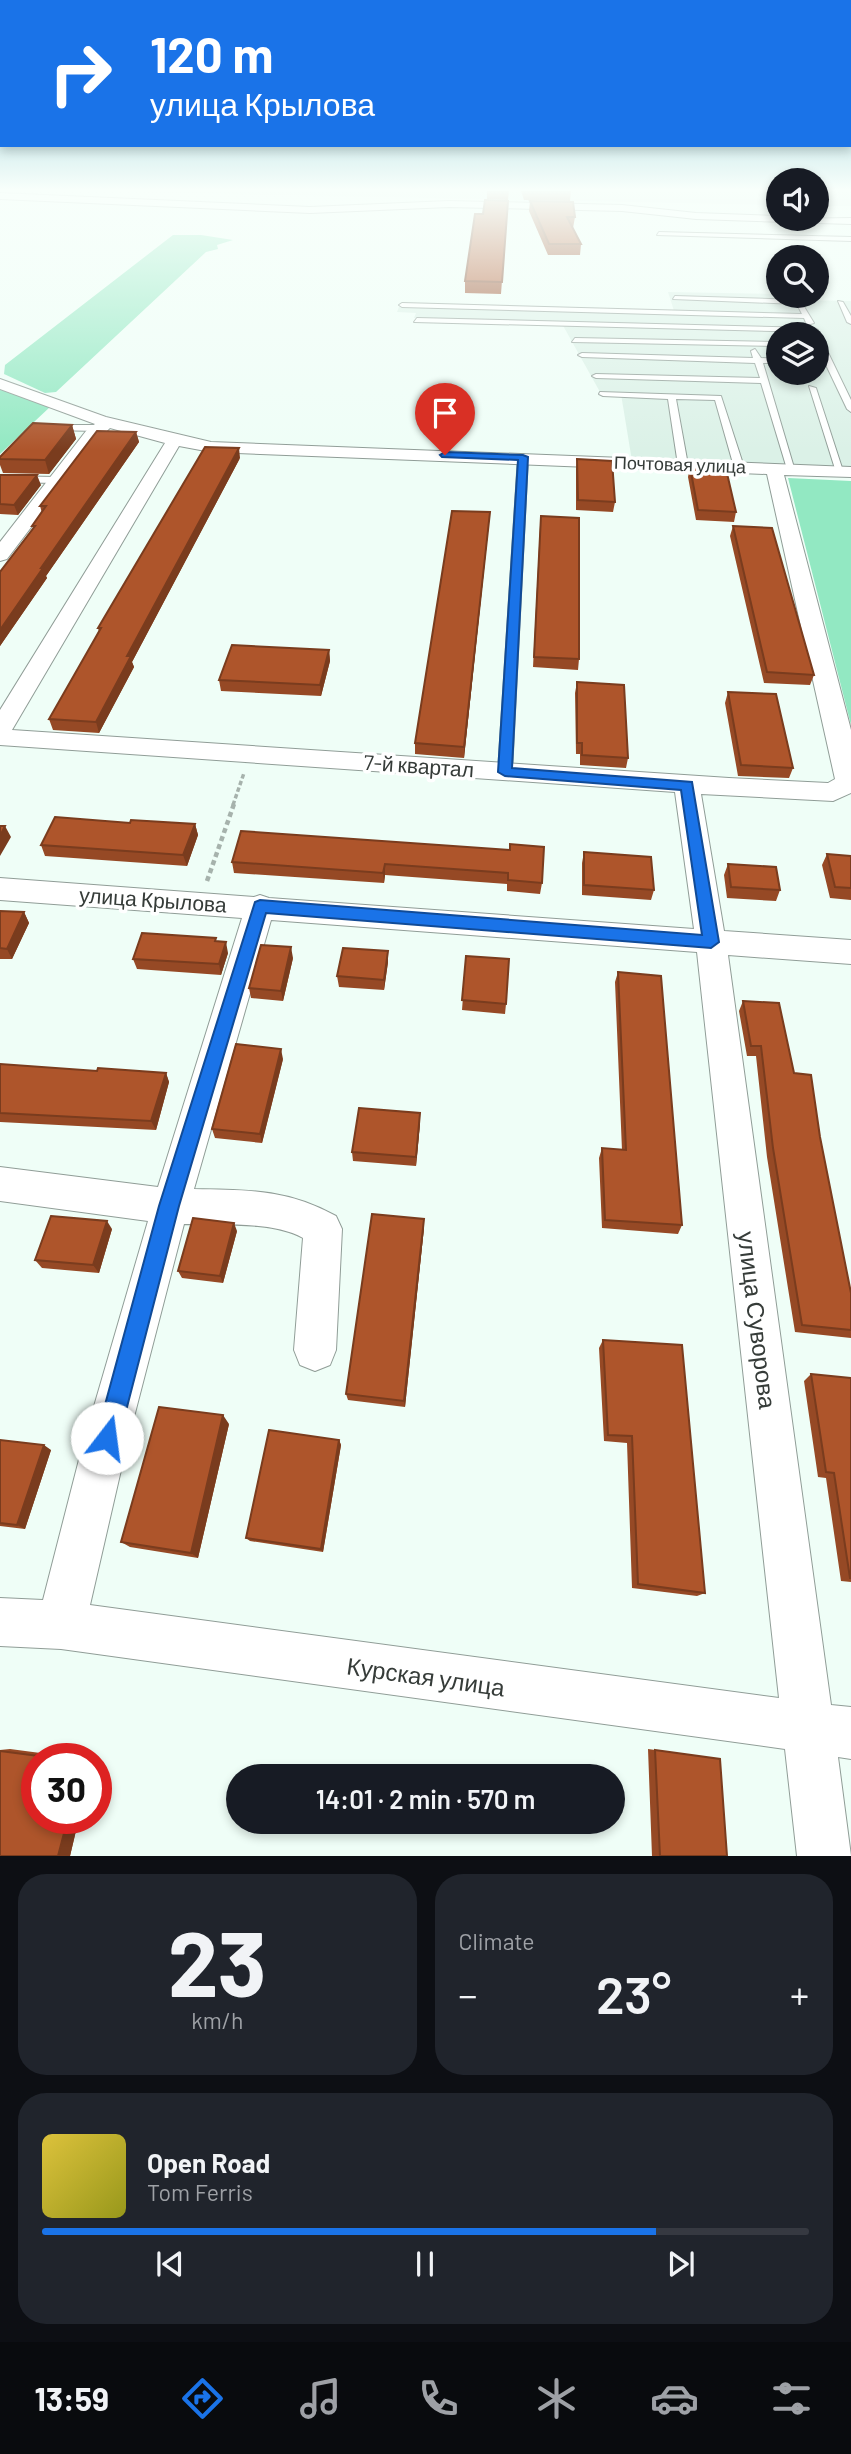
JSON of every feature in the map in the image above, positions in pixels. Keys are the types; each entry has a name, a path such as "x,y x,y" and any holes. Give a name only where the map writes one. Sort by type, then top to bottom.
{"street":[{"name":"Почтовая улица","path":"0,384 104,425 211,447 523,457 846,472"},
{"path":"0,555 57,480 104,425"},
{"path":"0,730 174,441"},
{"name":"7-й квартал","path":"0,737 687,785 834,792 849,782 783,469"},
{"name":"улица Суворова","path":"687,785 830,1731 824,1856"},
{"name":"улица Крылова","path":"0,889 260,906 851,952"},
{"path":"61,1625 80,1542 169,1206 260,906"},
{"path":"0,1184 169,1206 262,1210 300,1216 323,1229 314,1350"},
{"name":"Курская улица","path":"0,1622 61,1625 830,1731"}],"lane":[{"path":"675,298 800,302 810,322"},
{"path":"739,300 765,381 783,469"},
{"path":"840,302 851,322"},
{"path":"402,306 807,316"},
{"path":"417,320 766,331"},
{"path":"575,340 766,344"},
{"path":"582,355 766,360"},
{"path":"829,362 851,409"},
{"path":"596,376 765,381"},
{"path":"812,388 846,472"},
{"path":"603,394 718,398 739,467"},
{"path":"672,397 683,465"},
{"path":"47,428 104,425"},
{"path":"505,772 523,457"},
{"path":"0,479 57,480"}],"path":[{"path":"200,903 251,753"}],"shaded area":[{"path":"668,292 766,294 766,308 829,308 829,301 851,301 851,468 632,461 621,394 600,392 561,322 414,318 416,313 397,312 399,307 675,314"}],"green space":[{"path":"118,278 179,278 56,392 45,393 4,374 5,365"},
{"path":"0,390 51,406 0,454"},
{"path":"788,478 851,481 851,725"}],"building":[{"path":"466,278 502,278 502,282 465,281"},
{"path":"33,423 72,425 45,460 0,459 0,457"},
{"path":"97,431 136,432 0,630 0,572 35,526 32,526 46,506 40,506"},
{"path":"205,447 239,448 127,656 131,656 96,722 49,719 101,628 98,628"},
{"path":"577,459 612,461 615,502 578,500"},
{"path":"690,467 726,469 736,512 698,510"},
{"path":"0,475 37,475 14,505 0,504"},
{"path":"452,511 490,512 464,747 415,743"},
{"path":"541,516 579,518 579,659 534,657"},
{"path":"733,526 772,528 814,675 767,672"},
{"path":"232,645 329,650 320,685 219,680"},
{"path":"577,682 624,685 628,758 582,755 582,743 577,743"},
{"path":"728,692 776,694 793,768 741,765"},
{"path":"55,817 130,823 131,820 195,824 183,855 41,845"},
{"path":"241,831 510,850 510,844 544,847 542,883 508,880 508,873 385,864 383,873 232,862"},
{"path":"584,852 651,857 654,890 584,885"},
{"path":"827,854 851,856 851,888 835,887"},
{"path":"728,864 776,867 780,890 731,887"},
{"path":"0,911 24,912 7,949 0,948"},
{"path":"142,933 216,938 215,941 226,942 219,964 133,959"},
{"path":"261,945 291,947 281,991 249,988"},
{"path":"343,948 388,951 384,980 337,976"},
{"path":"466,956 509,959 506,1004 462,1000"},
{"path":"618,972 661,976 682,1225 605,1220 602,1148 626,1150"},
{"path":"743,1001 779,1003 794,1073 811,1075 820,1137 851,1293 851,1330 802,1325 773,1148 761,1046 751,1046"},
{"path":"236,1044 281,1049 260,1134 212,1129"},
{"path":"0,1064 166,1073 151,1121 0,1113"},
{"path":"359,1108 420,1113 416,1157 352,1152"},
{"path":"372,1214 424,1219 404,1401 346,1394"},
{"path":"51,1216 107,1221 93,1265 35,1260"},
{"path":"193,1218 234,1223 220,1276 178,1271"},
{"path":"603,1340 682,1345 705,1593 638,1584 632,1436 608,1435"},
{"path":"811,1374 851,1378 851,1578 834,1473 826,1472"},
{"path":"159,1407 223,1415 191,1553 121,1542"},
{"path":"269,1430 339,1440 321,1549 246,1538"},
{"path":"0,1440 44,1445 17,1525 0,1523"},
{"path":"655,1750 720,1759 727,1856 660,1856"},
{"path":"0,1751 21,1754 21,1834 64,1834 58,1856 0,1856"}],"route":[{"path":"107,1438 169,1206 260,906 711,942 687,785 505,772 523,457 445,455"}]}
